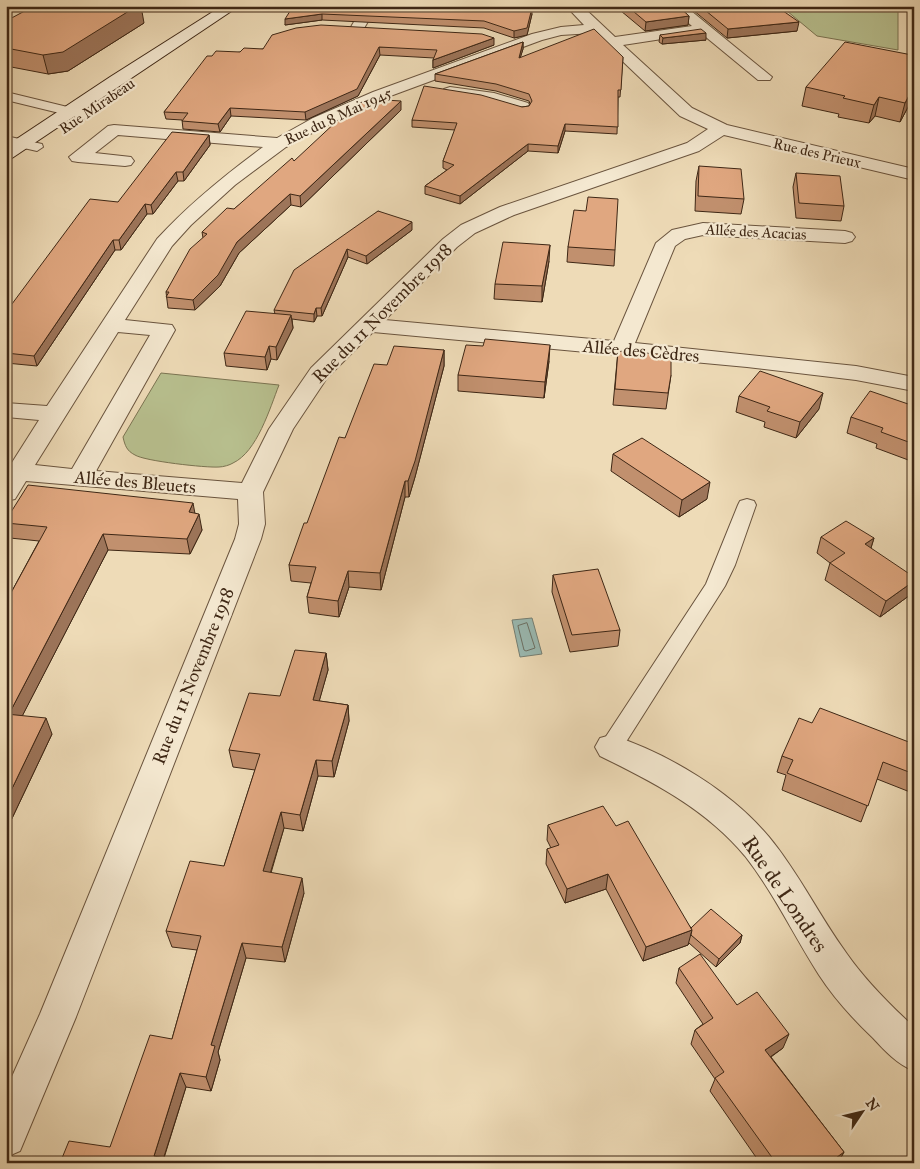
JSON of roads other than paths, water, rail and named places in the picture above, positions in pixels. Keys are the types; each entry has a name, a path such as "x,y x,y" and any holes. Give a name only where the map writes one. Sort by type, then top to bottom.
{"street":[{"path":"358,28 370,6"},
{"path":"572,6 686,112 721,129"},
{"path":"676,6 764,77"},
{"name":"Rue Mirabeau","path":"6,154 22,143 146,73 184,38 228,9"},
{"path":"340,27 377,29"},
{"name":"Rue du 8 Mai 1945","path":"13,483 54,414 164,243 184,221 228,181 280,143 353,106 514,45 552,33 596,28"},
{"path":"611,42 704,29"},
{"path":"491,36 514,45"},
{"path":"408,84 434,90 494,98 522,107"},
{"name":"Rue des Prieux","path":"721,129 914,175"},
{"name":"Rue du 11 Novembre 1918","path":"6,1137 61,1008 248,539 252,524 250,492 282,429 307,389 319,373 450,243 468,230 507,211 686,150 704,142 721,129"},
{"path":"125,161 78,157 114,130 280,143"},
{"name":"Rue Mirabeau","path":"6,168 22,143"},
{"name":"Allée des Acacias","path":"622,349 666,242 678,234 703,229 845,237"},
{"path":"80,478 164,330 110,326"},
{"name":"Allée des Cèdres","path":"368,326 856,373 914,384"},
{"path":"6,410 54,414"},
{"name":"Allée des Bleuets","path":"13,483 80,478 250,492"},
{"name":"Rue de Londres","path":"611,747 689,786 708,800 746,834 783,884 844,979 888,1028 914,1052"}],"lane":[{"path":"197,6 228,9"},
{"path":"6,96 78,113"},
{"path":"611,747 715,586 725,565 747,505"}],"water":[{"path":"532,618 542,654 520,657 512,620"}]}
